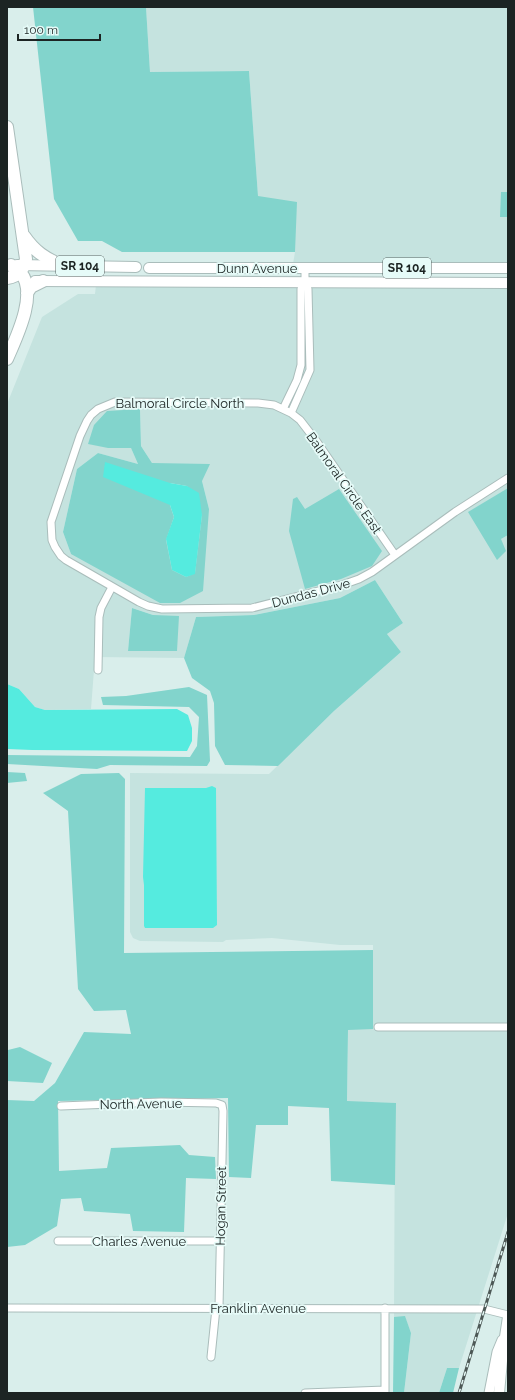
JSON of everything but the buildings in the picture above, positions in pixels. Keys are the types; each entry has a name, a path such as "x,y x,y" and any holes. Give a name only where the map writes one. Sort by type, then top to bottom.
{"highway":[{"path":"7,127 25,251 18,270 7,280"},
{"path":"22,232 38,253 48,260 63,266"},
{"path":"18,270 27,293"},
{"path":"7,359 22,324 27,293 31,287 43,281"}],"main road":[{"name":"Dunn Avenue","path":"18,270 63,266 136,267"},
{"name":"Dunn Avenue","path":"149,268 508,268"},
{"name":"Dunn Avenue","path":"18,270 43,281 508,283"},
{"path":"499,1393 505,1330 508,1316"}],"street":[{"name":"Dunn Avenue","path":"136,267 149,268"},
{"path":"291,413 310,370 308,289 305,282 305,267"},
{"path":"149,268 149,282"},
{"path":"283,409 300,372 302,289 305,282"},
{"name":"Balmoral Circle North","path":"107,405 115,402 254,403 270,404 283,409"},
{"name":"Dundas Drive","path":"107,405 98,409 91,415 80,436 51,522 52,540 61,556 112,588 139,602 157,608 245,609 351,583 372,572 460,509 508,478"},
{"name":"Balmoral Circle East","path":"283,409 300,420 313,436 395,555"},
{"path":"98,670 101,608 112,588"},
{"path":"378,1027 508,1026"},
{"name":"North Avenue","path":"61,1106 161,1102 216,1103 222,1105"},
{"name":"Hogan Street","path":"211,1357 218,1308 222,1105"},
{"name":"Charles Avenue","path":"58,1241 220,1241"},
{"name":"Franklin Avenue","path":"7,1308 484,1308 508,1316"},
{"path":"306,1393 385,1392 385,1308"},
{"path":"489,1393 497,1352 505,1330"}],"shaded area":[{"path":"33,7 146,7 150,72 249,71 258,196 297,202 295,252 122,252 102,241 78,241 54,199"},
{"path":"146,7 508,7 508,264 293,264 295,252 258,196 249,71 150,72"},
{"path":"501,192 508,192 508,217 500,217"},
{"path":"96,285 508,287 508,488 469,512 501,539 508,535 508,1213 459,1368 447,1368 439,1393 404,1393 411,1333 405,1317 394,1317 395,1103 347,1102 348,1029 373,1029 373,945 340,945 272,938 226,940 223,942 140,941 133,938 130,932 130,773 269,774 334,711 401,652 387,634 403,623 375,580 340,598 254,615 196,617 184,658 95,657 91,709 45,710 35,707 19,689 7,684 7,404 42,317 78,294 95,294","holes":["140,409 141,446 152,463 202,481 209,509 71,554 63,532 77,469 98,453 138,464 131,448","132,608 153,615 128,651"]},
{"path":"140,409 141,446 152,463 210,464 202,481 209,509 203,591 180,603 160,603 71,554 63,532 77,469 98,453 138,464 131,448 108,448 88,444 94,425 107,411","holes":["170,483 187,486 202,515 195,573 186,577 172,570 166,540 174,517 170,505"]},
{"path":"105,462 170,483 187,486 199,493 202,515 195,574 186,577 172,570 166,539 174,517 170,505 103,477"},
{"path":"508,488 508,535 501,539 506,551 497,560 468,512"},
{"path":"339,489 382,551 372,566 341,579 305,589 289,531 293,499 297,497 305,509"},
{"path":"375,580 403,623 387,634 401,652 334,711 278,766 225,765 215,746 214,703 210,691 192,678 184,658 196,617 254,615 340,598"},
{"path":"132,608 153,615 179,616 177,651 128,651"},
{"path":"7,684 19,689 35,707 45,710 177,709 188,715 192,728 192,741 187,751 7,749"},
{"path":"189,687 207,695 210,761 207,766 110,765 97,769 7,764 7,755 190,757 197,746 199,717 189,707 103,705 101,697 126,696"},
{"path":"7,772 25,773 27,781 7,783"},
{"path":"119,773 125,779 124,953 373,950 373,1029 348,1030 347,1101 396,1103 395,1185 331,1181 329,1108 288,1106 288,1125 256,1125 251,1178 229,1177 228,1098 58,1101 59,1171 107,1168 111,1148 180,1145 189,1155 215,1157 216,1179 186,1178 184,1232 133,1231 130,1214 84,1211 81,1198 61,1199 57,1226 25,1245 7,1247 7,1100 34,1101 55,1083 84,1032 131,1034 126,1010 94,1011 78,989 68,811 43,793 81,774"},
{"path":"212,786 216,788 217,925 213,928 145,928 143,877 145,788 206,788"},
{"path":"20,1047 52,1063 43,1083 7,1081 7,1052 8,1050"},
{"path":"405,1316 411,1333 404,1393 393,1393 394,1317"},
{"path":"447,1368 459,1368 453,1393 439,1393"}],"railway":[{"path":"459,1393 508,1232"}]}
